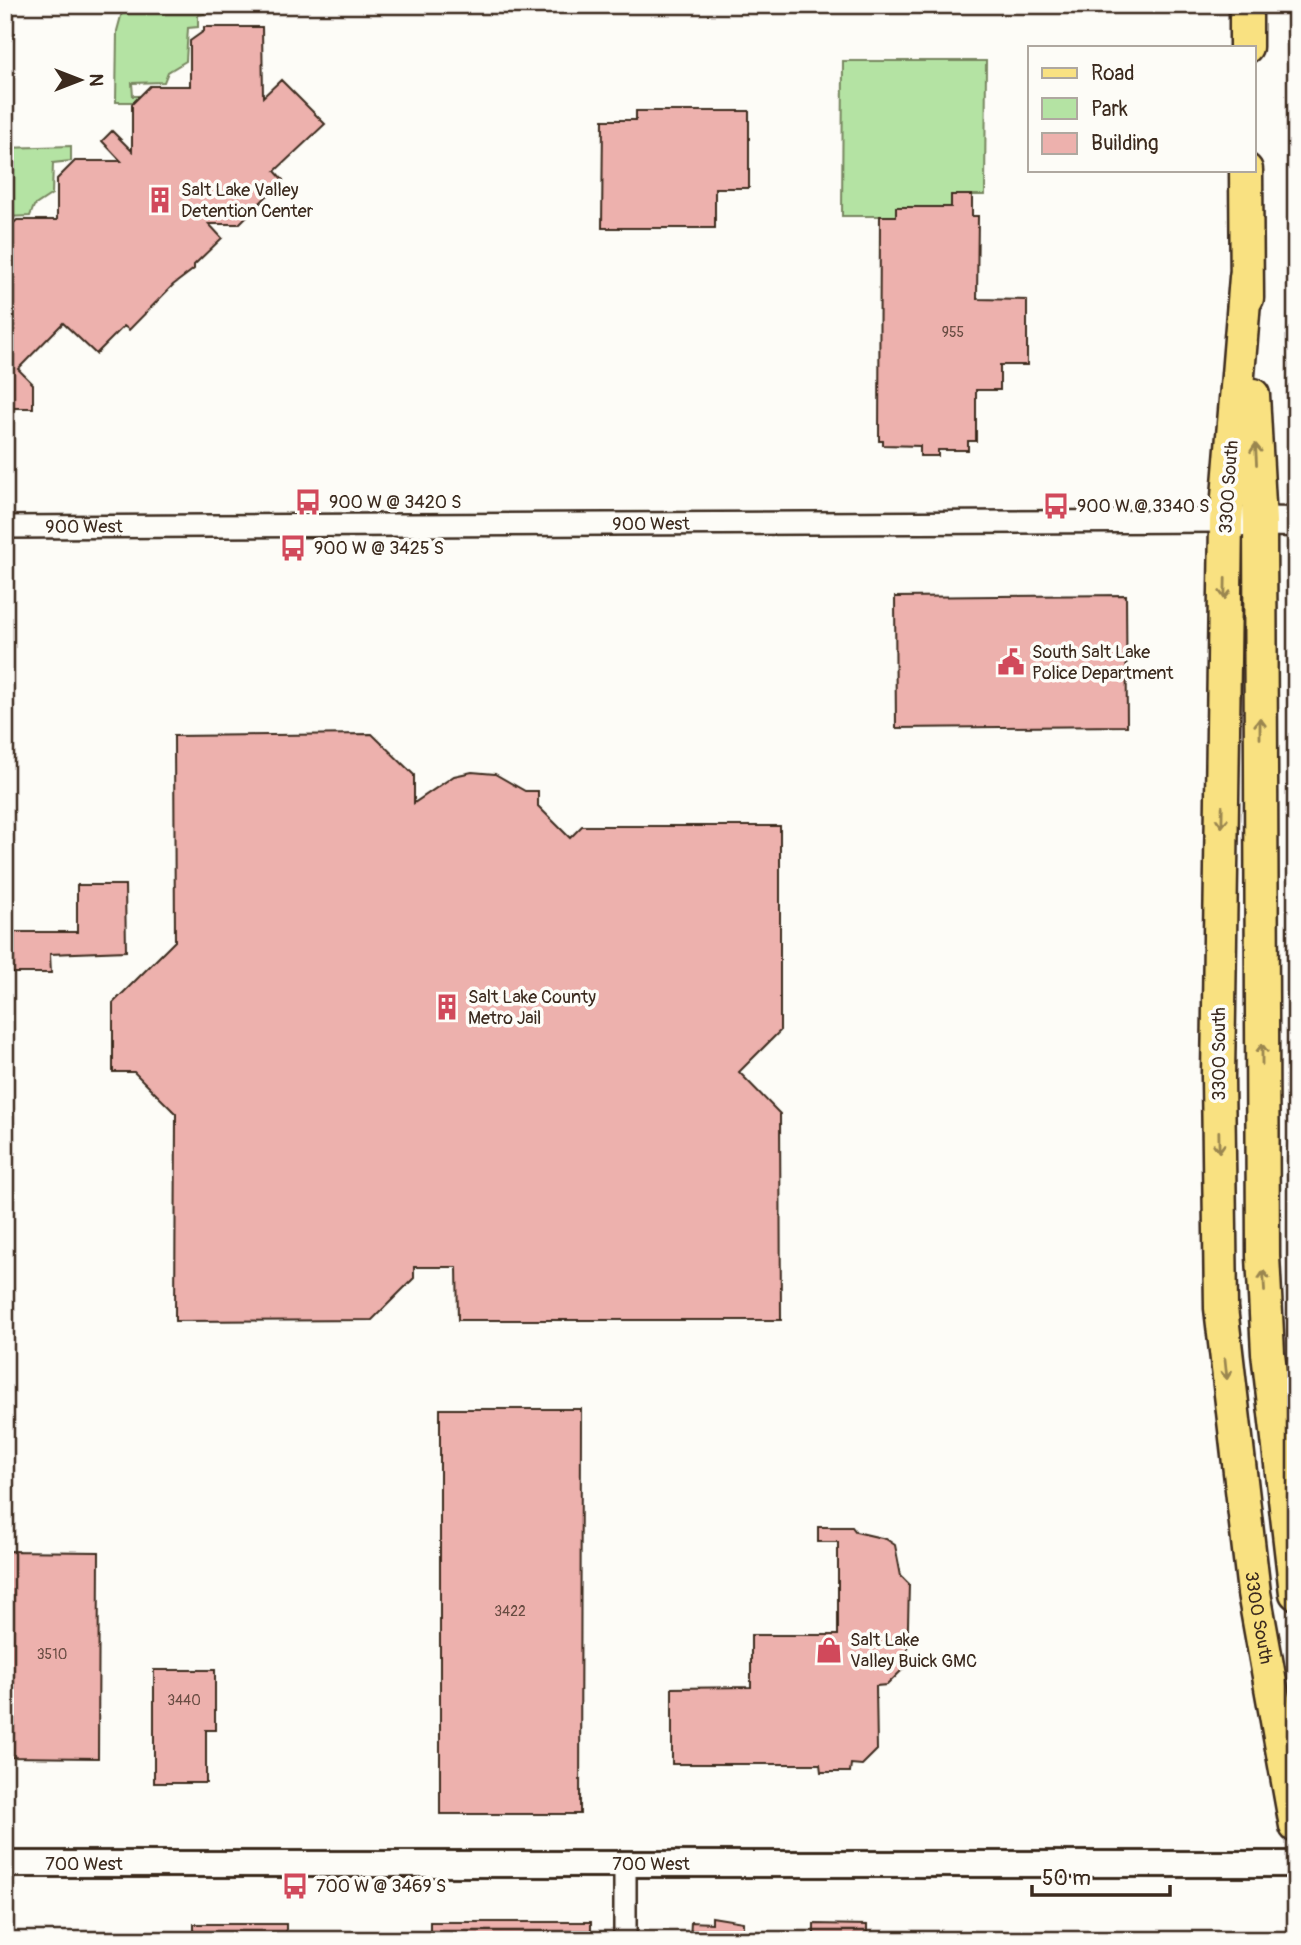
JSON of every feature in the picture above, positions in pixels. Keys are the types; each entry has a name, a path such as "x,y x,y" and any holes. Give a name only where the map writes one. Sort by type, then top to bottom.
{"main road":[{"path":"1245,5 1246,46"},
{"name":"3300 South","path":"1246,172 1246,277 1260,522 1263,1256 1268,1353 1296,1593"},
{"name":"3300 South","path":"1246,277 1226,521 1218,1077 1221,1308 1254,1593 1296,1826"},
{"name":"900 West","path":"1226,521 1296,522"}],"street":[{"name":"900 West","path":"5,527 1226,521"},
{"path":"625,1863 625,1940"},
{"name":"700 West","path":"5,1864 1296,1864"}],"green space":[{"path":"124,5 204,5 204,14 198,15 198,27 188,28 186,61 168,72 164,82 132,83 133,96 140,96 134,102 116,102 117,31"},
{"path":"843,61 986,61 985,195 952,195 951,207 896,207 896,216 842,216"},
{"path":"71,146 71,161 53,163 52,194 34,206 30,216 5,217 5,148"}],"building":[{"name":"Salt Lake Valley Detention Center","path":"204,27 262,27 263,97 281,80 325,124 275,171 283,180 239,224 209,224 222,238 194,265 194,269 173,285 129,330 124,326 96,354 63,323 18,369 33,384 33,408 9,408 5,404 5,231 17,220 57,220 57,179 75,161 121,161 102,141 112,131 132,151 132,104 150,86 190,86 190,41 204,31"},
{"path":"636,111 749,111 749,188 715,188 715,228 602,228 603,120 636,120"},
{"path":"951,195 972,195 972,216 978,216 977,299 1027,300 1027,365 1000,365 1000,390 976,390 976,441 968,441 968,450 938,450 938,456 920,456 920,446 883,445 883,441 879,441 880,216 896,216 896,207 951,207"},
{"name":"South Salt Lake Police Department","path":"1126,595 1127,726 896,728 895,597"},
{"name":"Salt Lake County Metro Jail","path":"372,734 414,775 414,803 454,776 472,772 495,774 525,791 538,791 538,806 570,838 582,826 780,826 780,1031 739,1072 780,1114 781,1320 458,1320 457,1267 414,1267 414,1278 372,1320 175,1321 176,1114 134,1072 113,1072 113,1003 175,941 174,736"},
{"path":"77,885 125,885 126,951 50,954 51,973 5,973 5,932 77,932"},
{"path":"440,1409 581,1409 580,1814 440,1814"},
{"name":"Salt Lake Valley Buick GMC","path":"818,1527 852,1527 856,1532 886,1539 895,1545 901,1576 909,1584 907,1665 887,1685 876,1686 877,1750 862,1765 851,1764 850,1772 821,1772 820,1764 672,1764 672,1688 751,1687 751,1635 838,1635 838,1542 818,1542"},
{"path":"5,1551 99,1552 98,1758 5,1757"},
{"path":"154,1670 215,1670 215,1730 206,1730 206,1783 154,1783"},
{"path":"712,1917 743,1922 743,1940 690,1940 691,1922 712,1923"},
{"path":"430,1922 591,1922 591,1940 430,1940"},
{"path":"194,1924 286,1924 286,1940 194,1940"},
{"path":"814,1924 867,1925 867,1940 814,1940"}],"place":[{"name":"Salt Lake Valley Detention Center","path":"160,200"},
{"name":"900 W @ 3420 S","path":"308,502"},
{"name":"900 W @ 3340 S","path":"1056,506"},
{"name":"900 W @ 3425 S","path":"293,548"},
{"name":"South Salt Lake Police Department","path":"1011,662"},
{"name":"Salt Lake County Metro Jail","path":"447,1007"},
{"name":"Salt Lake Valley Buick GMC","path":"829,1650"},
{"name":"700 W @ 3469 S","path":"295,1886"}]}
